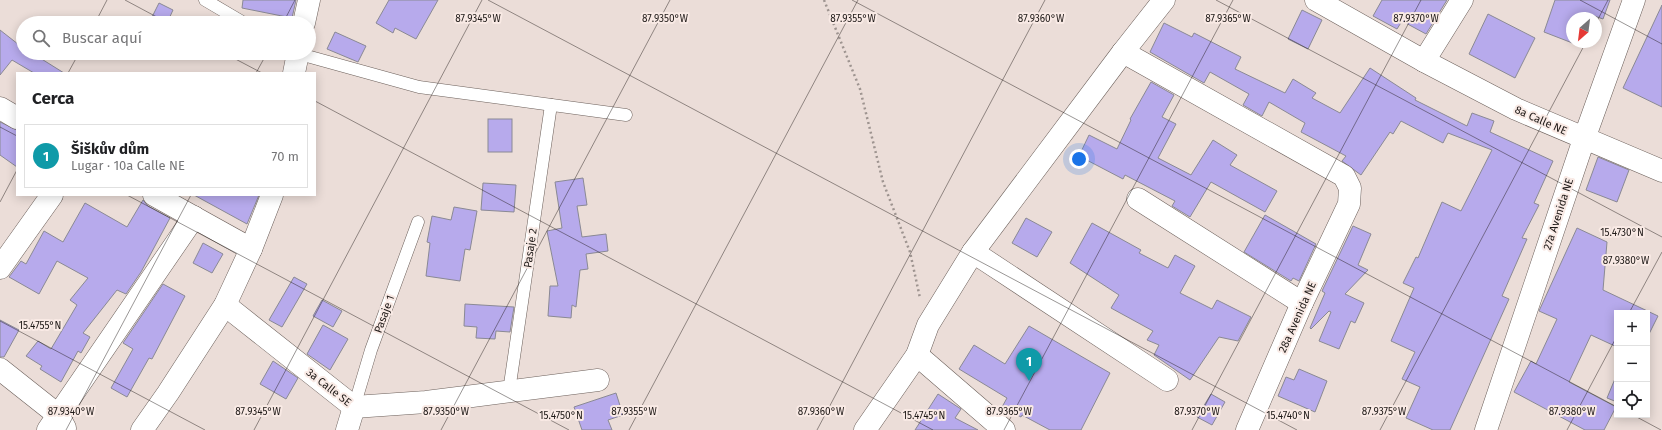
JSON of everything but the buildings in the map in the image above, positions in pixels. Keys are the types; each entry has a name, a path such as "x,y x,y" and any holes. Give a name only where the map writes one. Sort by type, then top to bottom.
{"street":[{"path":"306,16 309,0"},
{"path":"865,430 918,355 928,325 973,252 1053,148 1122,52 1164,0"},
{"name":"8a Calle NE","path":"1316,0 1424,61 1516,109 1662,171"},
{"path":"1424,61 1462,0"},
{"name":"27a Avenida NE","path":"1486,430 1584,138 1634,0"},
{"name":"28a Avenida NE","path":"1122,52 1344,176 1350,188 1349,204 1302,303 1247,430"},
{"path":"0,108 16,117"},
{"path":"0,268 51,196"},
{"path":"156,196 251,249"},
{"path":"142,430 168,394 225,305 251,249 272,196"},
{"path":"1138,199 1302,303"},
{"path":"0,369 57,425 194,217"},
{"path":"973,252 1167,380"},
{"name":"3a Calle SE","path":"225,305 354,407 426,402 598,380"},
{"path":"918,355 1004,430"},
{"path":"347,430 354,407"}],"lane":[{"path":"205,0 232,16"},
{"path":"305,60 419,87 626,115"},
{"name":"Pasaje 2","path":"509,391 551,105"},
{"name":"Pasaje 1","path":"354,407 371,350 418,222"}],"path":[{"path":"824,0 860,89 883,182 910,252 928,325"}],"place":[{"name":"Šiškův dům","path":"1029,381"}]}
